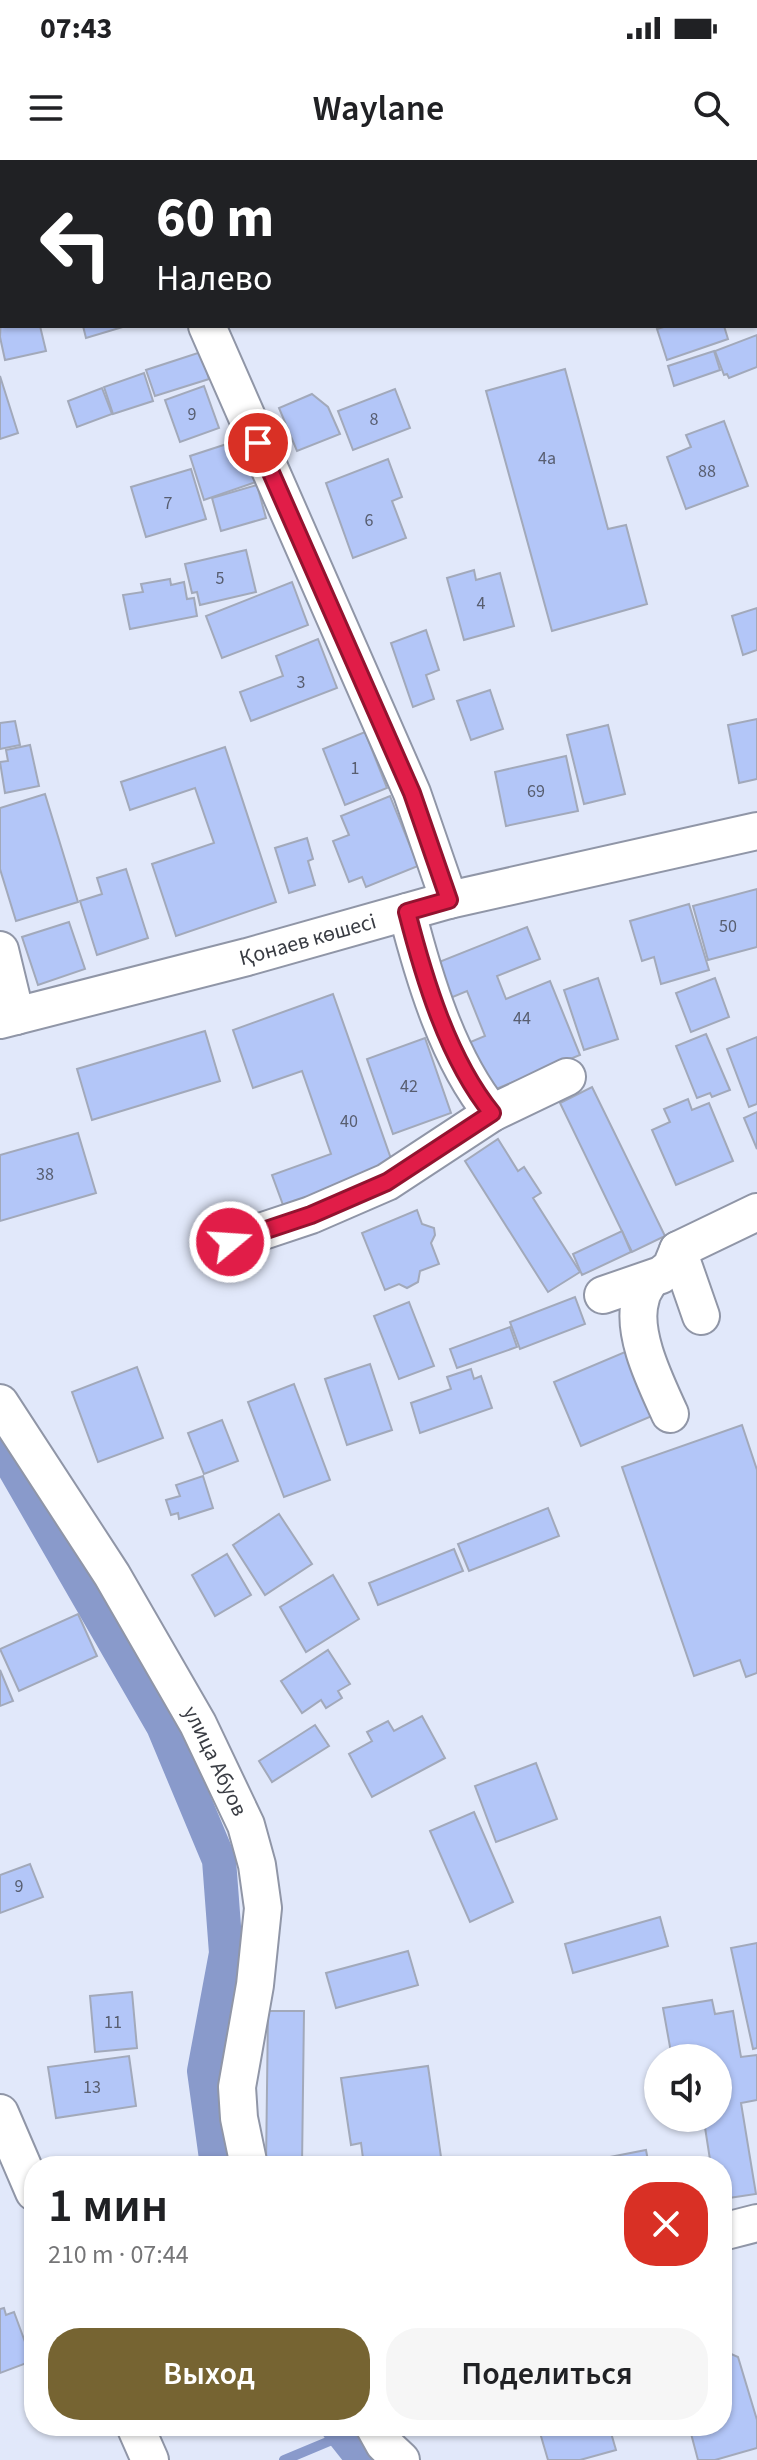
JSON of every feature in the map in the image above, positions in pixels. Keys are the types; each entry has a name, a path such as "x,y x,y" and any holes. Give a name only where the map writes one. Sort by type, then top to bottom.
{"street":[{"path":"208,328 412,793 449,900"},
{"name":"Қонаев көшесі","path":"8,1018 247,957 449,900 757,831"},
{"path":"407,912 425,979 473,1089 492,1113"},
{"path":"0,950 8,1018"},
{"path":"230,1242 311,1215 387,1182 492,1113 567,1077"},
{"path":"603,1295 649,1281 671,1267 678,1250 757,1212"},
{"path":"678,1250 701,1316"},
{"path":"649,1281 641,1298 639,1314 642,1339 651,1371 670,1414"},
{"name":"улица Абуов","path":"0,1403 112,1575 198,1724 246,1825 257,1865 263,1908 255,1985 237,2087 239,2118 247,2156"},
{"path":"0,2113 24,2169"},
{"path":"732,2229 757,2223"},
{"path":"139,2436 150,2460"},
{"path":"380,2436 401,2460"}],"building":[{"path":"0,328 40,328 46,351 5,360"},
{"path":"84,328 119,328 86,338"},
{"path":"725,328 728,339 667,360 657,329"},
{"path":"757,335 757,367 729,378 727,374 724,375 715,351"},
{"path":"714,351 720,370 674,386 668,366"},
{"path":"201,352 209,379 155,396 146,370"},
{"path":"565,369 608,529 626,525 647,604 552,631 486,391"},
{"path":"144,373 153,401 113,414 104,387"},
{"path":"0,376 18,433 0,439"},
{"path":"204,386 219,428 180,442 165,400"},
{"path":"102,388 112,414 77,427 68,401"},
{"path":"395,389 410,428 353,450 338,411"},
{"path":"312,394 328,407 340,434 297,451 279,408"},
{"path":"724,421 748,486 686,509 667,457 691,447 686,435"},
{"path":"242,439 256,482 204,500 190,456"},
{"path":"388,459 402,497 392,501 406,538 353,558 326,483"},
{"path":"191,469 206,519 146,537 131,487"},
{"path":"257,485 266,518 221,531 212,498"},
{"path":"246,550 256,592 200,605 197,592 192,593 185,564"},
{"path":"474,570 476,580 500,573 514,626 464,640 447,578"},
{"path":"170,579 171,585 184,582 187,599 194,598 197,616 130,629 123,595 143,592 141,584"},
{"path":"292,582 308,625 222,658 206,616"},
{"path":"757,608 757,650 743,655 732,616"},
{"path":"426,630 439,670 426,675 434,699 413,707 391,643"},
{"path":"318,639 337,688 251,721 240,692 283,676 276,656"},
{"path":"490,690 503,729 471,740 457,701"},
{"path":"757,719 757,779 739,783 728,725"},
{"path":"15,721 20,745 0,749 0,723"},
{"path":"608,725 625,794 584,804 567,735"},
{"path":"365,732 387,788 345,805 323,749"},
{"path":"30,745 39,786 5,793 0,762 8,761 6,750"},
{"path":"225,747 276,902 176,936 152,864 214,843 195,788 130,810 121,782"},
{"path":"566,756 578,811 506,826 495,772"},
{"path":"45,794 78,902 16,921 0,869 0,808"},
{"path":"390,796 418,866 366,887 362,877 349,882 333,841 349,835 341,816"},
{"path":"307,838 313,859 308,861 315,885 289,893 275,848"},
{"path":"126,869 148,938 97,955 80,901 102,894 97,878"},
{"path":"757,889 757,947 708,960 693,906"},
{"path":"689,904 709,970 661,984 654,957 642,961 630,921"},
{"path":"69,922 85,969 38,985 22,937"},
{"path":"527,927 540,959 497,976 506,999 550,981 580,1055 481,1095 461,1046 485,1036 467,991 443,1001 429,966"},
{"path":"598,978 618,1039 584,1050 564,990"},
{"path":"715,978 729,1017 691,1032 676,993"},
{"path":"333,994 396,1173 286,1213 272,1175 331,1154 302,1071 253,1088 233,1030"},
{"path":"205,1031 220,1081 92,1120 77,1069"},
{"path":"706,1034 730,1090 712,1097 710,1093 697,1098 676,1046"},
{"path":"757,1037 757,1104 749,1107 727,1049"},
{"path":"425,1038 451,1113 393,1134 367,1059"},
{"path":"592,1087 665,1236 632,1252 560,1103"},
{"path":"688,1099 692,1110 709,1103 733,1161 676,1185 652,1130 670,1122 664,1109"},
{"path":"757,1112 757,1149 744,1118"},
{"path":"78,1133 96,1193 0,1221 0,1155"},
{"path":"498,1139 518,1171 524,1167 541,1193 533,1198 580,1272 548,1292 465,1161"},
{"path":"417,1210 422,1224 434,1228 431,1243 439,1264 420,1271 418,1282 407,1288 399,1284 385,1290 362,1233"},
{"path":"622,1231 631,1252 582,1275 573,1254"},
{"path":"575,1297 585,1324 520,1349 510,1322"},
{"path":"409,1302 434,1366 399,1379 374,1316"},
{"path":"510,1327 517,1347 457,1368 450,1349"},
{"path":"625,1352 652,1416 581,1446 554,1382"},
{"path":"370,1364 392,1430 347,1445 325,1379"},
{"path":"137,1367 163,1438 98,1462 72,1392"},
{"path":"471,1369 474,1379 481,1376 492,1408 420,1433 411,1403 451,1389 447,1377"},
{"path":"294,1384 330,1480 284,1497 248,1402"},
{"path":"222,1420 238,1461 204,1474 188,1433"},
{"path":"742,1425 757,1470 757,1673 746,1677 740,1660 694,1676 622,1467"},
{"path":"203,1476 213,1508 179,1519 178,1513 171,1515 166,1500 180,1496 176,1485"},
{"path":"548,1508 559,1536 469,1571 458,1544"},
{"path":"279,1514 312,1564 265,1595 233,1545"},
{"path":"454,1549 463,1571 378,1605 369,1583"},
{"path":"227,1554 251,1595 215,1616 192,1575"},
{"path":"333,1575 359,1619 306,1652 280,1607"},
{"path":"78,1614 97,1656 19,1691 0,1649"},
{"path":"328,1650 350,1684 338,1691 342,1698 326,1708 321,1700 302,1713 281,1681"},
{"path":"0,1670 13,1701 0,1706"},
{"path":"422,1716 445,1758 372,1797 349,1754 372,1741 367,1732 388,1721 394,1731"},
{"path":"315,1725 329,1746 272,1782 259,1761"},
{"path":"536,1763 557,1819 496,1842 475,1786"},
{"path":"474,1812 513,1902 470,1922 430,1831"},
{"path":"30,1864 43,1897 0,1913 0,1875"},
{"path":"660,1917 668,1946 573,1973 565,1944"},
{"path":"757,1943 757,2048 753,2049 731,1948"},
{"path":"408,1951 418,1985 336,2008 326,1973"},
{"path":"132,1992 137,2048 95,2052 90,1996"},
{"path":"712,2000 715,2014 733,2011 741,2057 757,2055 757,2100 741,2103 756,2194 732,2198 732,2156 709,2156 706,2132 732,2132 732,2044 669,2044 663,2008"},
{"path":"268,2011 304,2011 302,2156 266,2156"},
{"path":"129,2056 136,2106 56,2118 48,2067"},
{"path":"428,2066 441,2156 363,2156 361,2143 351,2145 341,2078"},
{"path":"646,2150 647,2156 615,2156"},
{"path":"4,2308 6,2315 14,2312 24,2339 24,2364 0,2373 0,2309"},
{"path":"732,2354 738,2357 757,2420 757,2448 715,2460 698,2460 692,2436 732,2436"},
{"path":"541,2436 612,2436 616,2450 580,2460 548,2460"}],"waterway":[{"path":"0,1449 13,1466 163,1726 219,1860 226,1953 204,2071 216,2156"},
{"path":"284,2460 342,2436"},
{"path":"345,2436 364,2460"}],"route":[{"path":"230,1242 311,1215 387,1182 492,1113 473,1089 425,979 407,912 449,900 412,793 258,443"}]}
